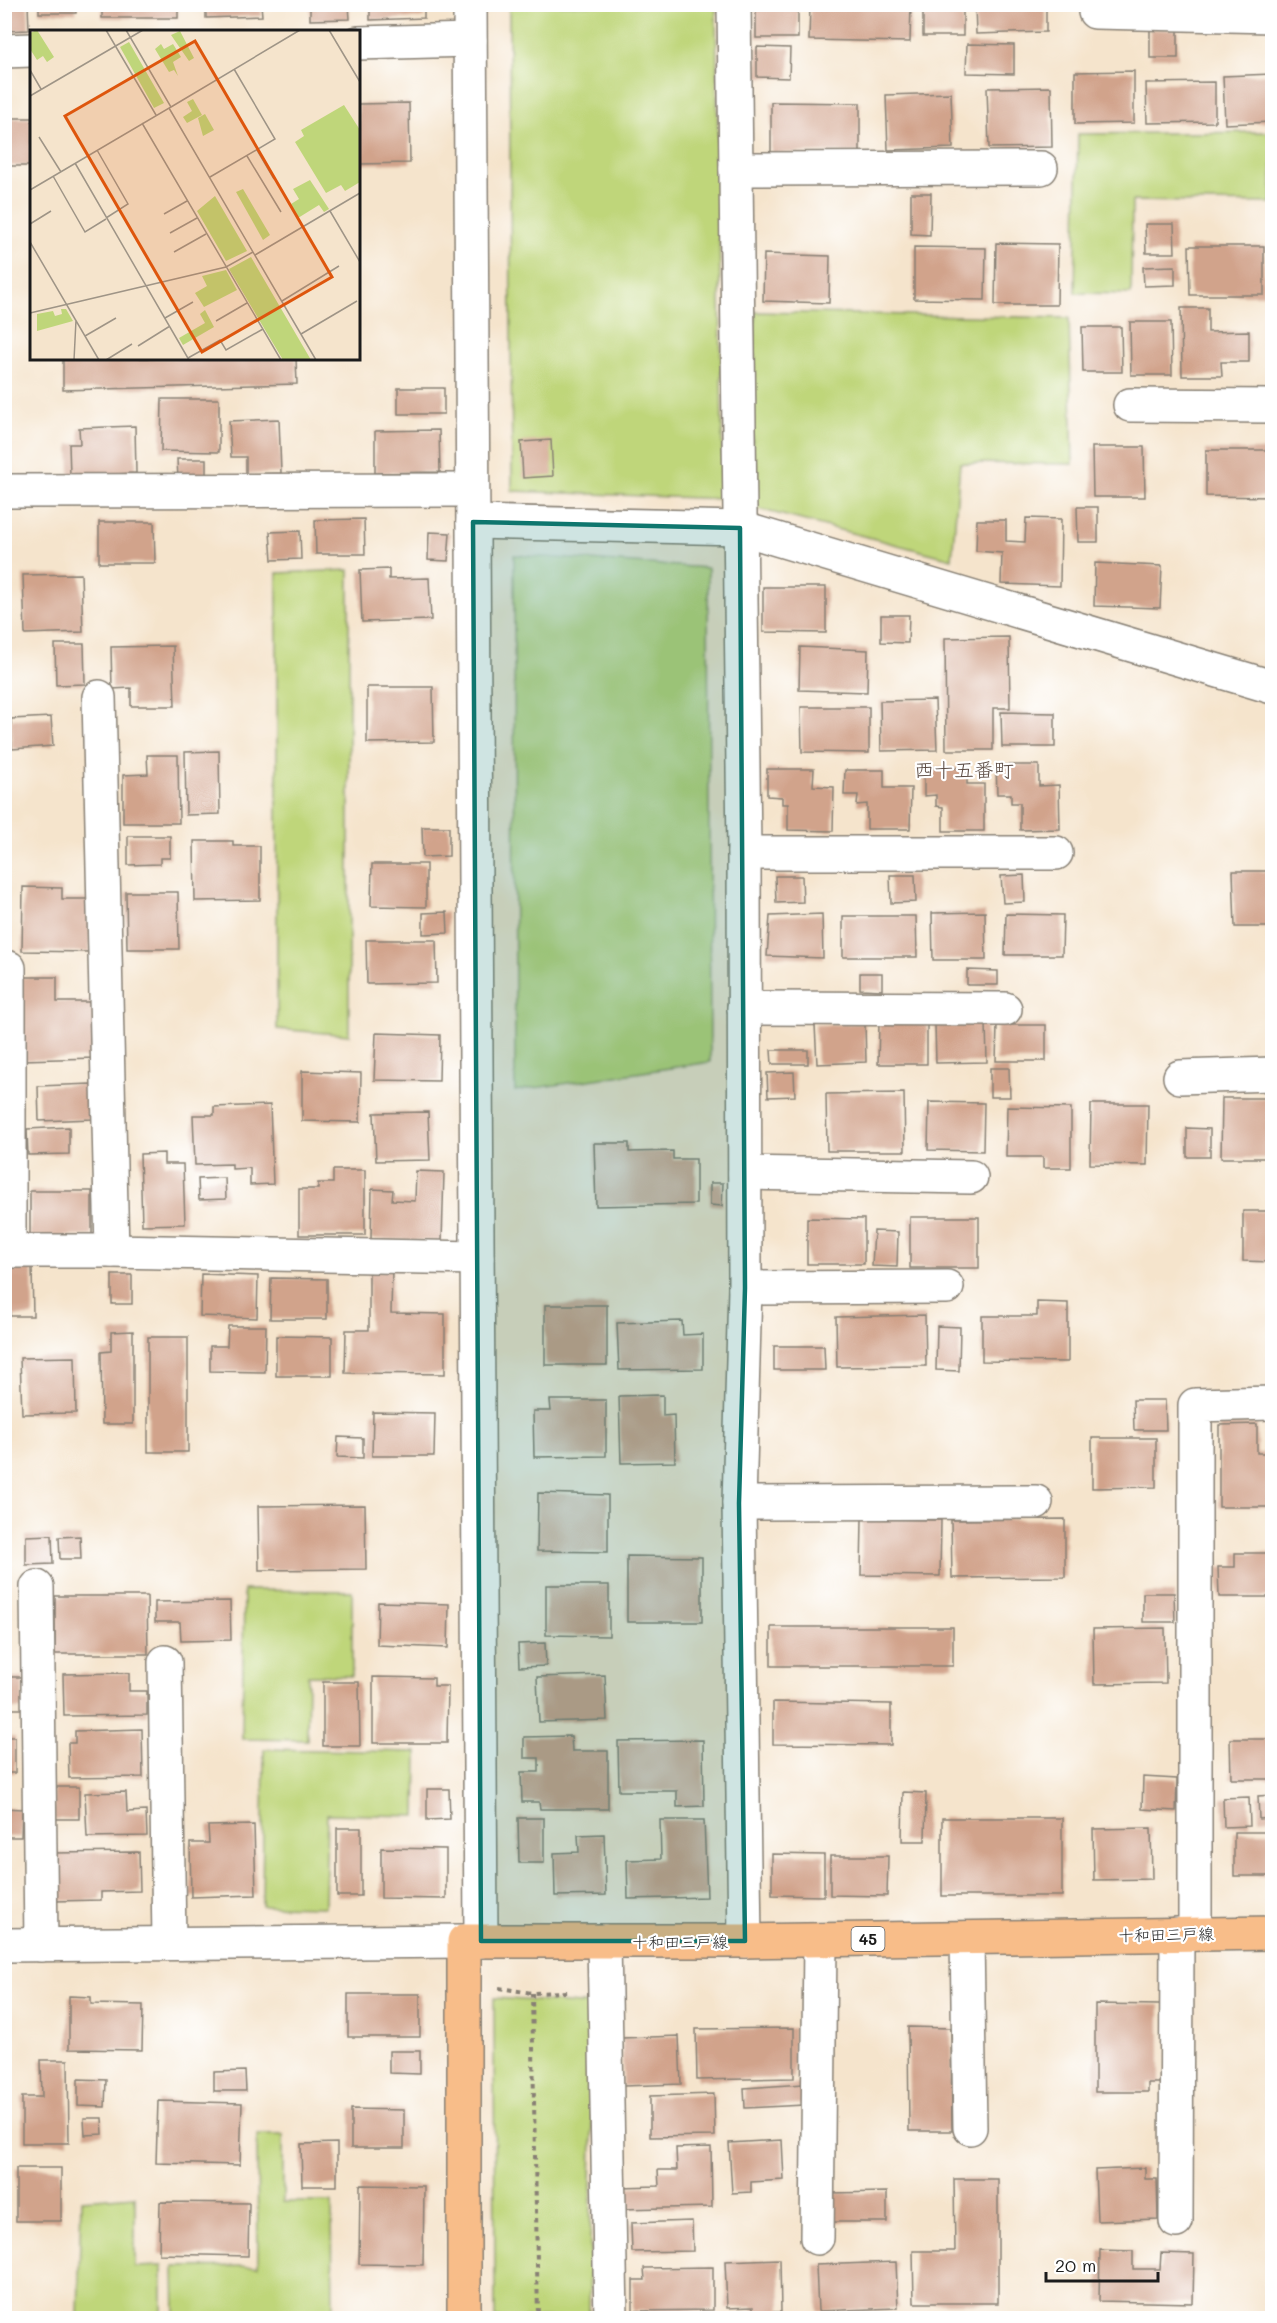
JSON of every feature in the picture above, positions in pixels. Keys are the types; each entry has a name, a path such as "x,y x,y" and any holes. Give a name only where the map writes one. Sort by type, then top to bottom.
{"main road":[{"name":"十和田三戸線","path":"472,1941 745,1941 1272,1933"},
{"path":"464,2319 464,1982 472,1941"}],"street":[{"path":"4,1945 472,1941 477,1258 470,4"},
{"path":"734,4 744,853 745,1288 739,1503 745,1941"},
{"path":"1095,4 1095,12 1272,15"},
{"path":"360,43 470,40"},
{"path":"4,51 30,50"},
{"path":"736,169 1041,168"},
{"path":"1131,405 1272,406"},
{"path":"4,491 472,490"},
{"path":"473,522 740,528 1272,687"},
{"path":"99,697 111,1251"},
{"path":"744,853 1056,853"},
{"path":"9,968 7,1251 477,1258"},
{"path":"744,1008 1005,1009"},
{"path":"1180,1077 1272,1074"},
{"path":"745,1173 971,1177"},
{"path":"745,1288 948,1287"},
{"path":"1176,2221 1186,1934 1195,1405 1272,1404"},
{"path":"739,1503 1036,1502"},
{"path":"37,1587 41,1945"},
{"path":"165,1662 169,1943"},
{"path":"967,1938 970,2128"},
{"path":"816,2238 820,1940"},
{"path":"604,1941 611,2319"}],"path":[{"path":"464,1982 532,1993 605,1992"},
{"path":"532,1993 538,2319"}],"highlighted area":[{"path":"473,522 740,528 745,1288 739,1503 745,1941 481,1941"}],"green space":[{"path":"509,5 716,5 723,499 512,491"},
{"path":"1272,132 1272,203 1132,201 1131,294 1075,293 1078,134"},
{"path":"755,312 1069,318 1073,464 960,463 952,559 751,507"},
{"path":"514,555 708,568 710,1062 515,1091"},
{"path":"349,570 349,1035 277,1029 277,573"},
{"path":"244,1590 352,1591 352,1676 308,1675 307,1740 242,1739"},
{"path":"264,1749 417,1752 416,1816 327,1814 325,1907 262,1906"},
{"path":"494,1998 594,2005 589,2318 495,2318"},
{"path":"257,2135 283,2135 283,2202 332,2202 333,2318 175,2318 174,2267 258,2266"},
{"path":"135,2196 135,2267 162,2266 162,2318 78,2318 81,2200"}],"building":[{"path":"4,4 28,4 29,30 4,31"},
{"path":"39,4 76,4 76,13 39,13"},
{"path":"206,4 261,4 262,16 206,18"},
{"path":"370,4 424,4 424,18 370,20"},
{"path":"756,4 798,4 798,38 756,38"},
{"path":"810,4 911,4 910,42 809,40"},
{"path":"923,4 963,4 963,36 923,36"},
{"path":"975,4 1046,4 1046,32 976,34"},
{"path":"102,5 178,5 178,18 102,18"},
{"path":"310,5 349,5 350,19 310,20"},
{"path":"1150,29 1178,30 1178,58 1150,58"},
{"path":"967,44 1014,45 1014,74 966,73"},
{"path":"757,47 790,48 789,78 757,77"},
{"path":"1134,71 1134,123 1075,124 1075,72"},
{"path":"1272,74 1272,122 1225,124 1223,76"},
{"path":"1215,82 1215,122 1147,123 1146,83"},
{"path":"1051,87 1052,147 989,148 987,88"},
{"path":"951,93 953,148 888,150 886,95"},
{"path":"771,102 860,103 860,152 771,153"},
{"path":"409,103 410,163 360,164 360,104"},
{"path":"9,118 30,118 30,166 10,166"},
{"path":"911,193 931,193 930,235 911,234"},
{"path":"1145,224 1174,224 1175,253 1146,253"},
{"path":"996,243 1058,244 1057,305 995,305"},
{"path":"1189,246 1264,246 1264,295 1190,295"},
{"path":"914,247 986,248 985,300 914,299"},
{"path":"764,254 830,256 829,303 763,301"},
{"path":"1175,266 1175,285 1144,286 1143,267"},
{"path":"1181,308 1208,308 1208,332 1249,331 1249,362 1221,362 1222,376 1182,376"},
{"path":"1130,322 1171,322 1172,375 1131,375"},
{"path":"1082,327 1121,327 1122,372 1083,372"},
{"path":"63,360 296,360 297,384 63,390"},
{"path":"398,388 444,388 444,414 398,414"},
{"path":"162,399 219,399 219,452 161,451"},
{"path":"279,419 281,473 246,474 246,457 231,457 229,421"},
{"path":"135,426 136,473 70,476 69,444 80,444 79,428"},
{"path":"439,430 440,472 375,473 375,431"},
{"path":"551,440 553,476 523,478 521,442"},
{"path":"1092,447 1144,447 1145,497 1093,497"},
{"path":"4,448 8,448 8,473 4,473"},
{"path":"1206,450 1272,450 1272,497 1206,496"},
{"path":"177,459 206,459 206,478 178,478"},
{"path":"1077,507 1098,507 1098,542 1078,542"},
{"path":"1026,518 1061,519 1060,586 1001,584 1002,553 976,551 977,520 1006,520 1006,541 1025,542"},
{"path":"364,519 365,554 316,554 315,520"},
{"path":"99,522 154,522 155,563 99,563"},
{"path":"300,531 301,559 272,560 270,532"},
{"path":"429,532 450,533 448,561 428,560"},
{"path":"1095,563 1162,566 1160,608 1094,606"},
{"path":"389,569 389,579 429,578 431,620 362,622 360,570"},
{"path":"81,574 83,632 25,634 23,575"},
{"path":"763,587 826,587 826,633 763,632"},
{"path":"881,615 909,615 908,643 881,642"},
{"path":"1009,637 1010,708 993,708 993,750 946,750 945,638"},
{"path":"55,644 84,644 85,684 56,685"},
{"path":"173,646 175,706 131,706 131,688 112,689 111,647"},
{"path":"800,647 868,650 867,692 799,690"},
{"path":"367,687 433,687 434,742 367,743"},
{"path":"935,700 937,750 881,751 880,701"},
{"path":"801,707 869,707 869,753 802,752"},
{"path":"1001,712 1055,713 1055,747 1002,747"},
{"path":"51,717 53,746 12,749 11,719"},
{"path":"219,751 220,814 186,815 185,752"},
{"path":"147,755 178,755 179,823 123,823 123,775 148,774"},
{"path":"996,765 1039,765 1039,786 1059,785 1060,829 1020,830 1020,803 1011,803 1011,794 997,794"},
{"path":"924,768 967,768 967,784 984,784 984,831 943,831 943,807 936,806 936,795 924,796"},
{"path":"767,769 814,769 813,786 834,787 833,831 788,830 788,804 782,804 782,797 767,796"},
{"path":"845,770 884,770 884,788 911,788 910,829 867,829 867,804 857,805 858,795 844,795"},
{"path":"422,827 449,827 449,856 423,857"},
{"path":"128,836 170,836 170,858 160,858 160,864 128,865"},
{"path":"194,841 233,841 233,846 260,846 260,900 195,901"},
{"path":"372,864 426,864 426,907 371,906"},
{"path":"1233,871 1272,871 1272,927 1235,927"},
{"path":"890,875 915,875 916,902 891,903"},
{"path":"1024,875 1025,902 1003,903 1001,876"},
{"path":"775,876 802,876 803,902 776,903"},
{"path":"23,887 62,888 62,899 90,899 90,952 22,951"},
{"path":"126,892 178,892 179,949 127,949"},
{"path":"447,912 448,933 423,934 423,913"},
{"path":"985,912 986,960 933,960 932,913"},
{"path":"822,914 823,958 767,956 770,916"},
{"path":"1006,914 1063,915 1062,955 1005,955"},
{"path":"843,916 916,916 917,957 843,957"},
{"path":"366,940 436,940 437,983 367,984"},
{"path":"967,970 998,971 998,985 967,985"},
{"path":"860,973 882,973 882,990 860,989"},
{"path":"20,977 57,977 57,1002 94,1002 96,1058 22,1060"},
{"path":"879,1022 927,1022 927,1064 878,1064"},
{"path":"865,1023 866,1062 817,1064 815,1025"},
{"path":"986,1023 987,1062 936,1063 935,1024"},
{"path":"997,1025 1046,1025 1046,1061 996,1061"},
{"path":"376,1033 440,1035 439,1081 374,1080"},
{"path":"771,1050 808,1050 808,1064 772,1064"},
{"path":"990,1068 1009,1068 1010,1097 990,1097"},
{"path":"302,1071 361,1073 360,1122 302,1121"},
{"path":"794,1072 795,1096 768,1097 767,1073"},
{"path":"92,1084 93,1119 39,1121 38,1086"},
{"path":"904,1093 905,1151 827,1151 826,1094"},
{"path":"1222,1098 1272,1098 1272,1158 1221,1158"},
{"path":"929,1102 984,1103 983,1151 928,1150"},
{"path":"1091,1104 1148,1104 1147,1165 1090,1164"},
{"path":"270,1105 273,1184 250,1185 250,1168 232,1169 232,1164 195,1165 193,1115 214,1115 214,1107"},
{"path":"1007,1107 1071,1108 1071,1168 1043,1168 1043,1157 1006,1157"},
{"path":"428,1112 430,1160 376,1161 374,1113"},
{"path":"69,1127 69,1154 28,1155 27,1129"},
{"path":"1187,1128 1210,1129 1210,1157 1187,1157"},
{"path":"594,1143 629,1143 629,1152 673,1151 673,1159 696,1159 696,1204 596,1206"},
{"path":"164,1153 164,1164 183,1164 185,1224 142,1225 140,1154"},
{"path":"333,1170 365,1170 365,1235 299,1235 299,1189 318,1189 318,1183 333,1183"},
{"path":"416,1171 444,1172 442,1241 371,1239 372,1189 393,1190 392,1200 415,1201"},
{"path":"225,1178 226,1199 199,1200 198,1179"},
{"path":"710,1183 723,1183 722,1206 710,1205"},
{"path":"30,1191 92,1191 92,1236 30,1237"},
{"path":"1243,1211 1272,1211 1272,1262 1243,1261"},
{"path":"910,1217 979,1217 979,1268 910,1268"},
{"path":"807,1218 864,1219 864,1264 807,1264"},
{"path":"874,1231 898,1232 897,1267 872,1266"},
{"path":"10,1268 32,1268 33,1316 10,1316"},
{"path":"369,1270 392,1270 391,1313 445,1314 445,1374 345,1373 346,1330 369,1330"},
{"path":"201,1274 258,1276 257,1318 200,1316"},
{"path":"112,1275 132,1275 132,1304 112,1304"},
{"path":"271,1278 327,1279 327,1319 270,1319"},
{"path":"1037,1302 1068,1303 1068,1362 982,1361 982,1316 1037,1316"},
{"path":"545,1305 607,1305 607,1365 545,1365"},
{"path":"925,1315 926,1366 837,1367 836,1317"},
{"path":"682,1321 683,1335 703,1334 703,1369 619,1370 617,1323"},
{"path":"228,1326 266,1326 265,1372 210,1371 210,1346 227,1346"},
{"path":"937,1326 960,1327 959,1371 936,1370"},
{"path":"133,1331 133,1424 102,1424 101,1352 111,1351 111,1332"},
{"path":"276,1336 332,1337 332,1376 276,1376"},
{"path":"148,1337 188,1337 188,1452 148,1452"},
{"path":"774,1346 824,1346 825,1370 774,1370"},
{"path":"75,1357 76,1413 22,1414 20,1358"},
{"path":"663,1395 663,1416 674,1415 675,1462 621,1463 619,1396"},
{"path":"550,1400 606,1400 606,1456 534,1457 533,1411 551,1411"},
{"path":"1133,1400 1165,1400 1166,1430 1134,1430"},
{"path":"373,1412 435,1413 434,1456 372,1456"},
{"path":"1257,1424 1257,1453 1272,1453 1272,1507 1219,1507 1219,1425"},
{"path":"338,1437 363,1438 363,1458 337,1457"},
{"path":"1092,1438 1156,1438 1156,1487 1092,1488"},
{"path":"538,1493 608,1495 608,1552 537,1551"},
{"path":"365,1505 366,1569 259,1570 258,1506"},
{"path":"862,1519 941,1520 940,1576 861,1575"},
{"path":"1065,1519 1065,1577 952,1578 951,1520"},
{"path":"52,1535 53,1564 26,1565 26,1536"},
{"path":"80,1536 81,1559 60,1559 59,1537"},
{"path":"1235,1553 1272,1553 1272,1597 1219,1597 1218,1567 1235,1567"},
{"path":"627,1556 702,1557 702,1622 627,1622"},
{"path":"546,1585 609,1585 609,1636 546,1635"},
{"path":"1143,1593 1174,1593 1175,1622 1143,1622"},
{"path":"55,1596 147,1596 148,1654 55,1654"},
{"path":"230,1601 231,1640 181,1641 180,1622 155,1622 155,1602"},
{"path":"378,1602 449,1604 448,1648 377,1645"},
{"path":"771,1627 953,1627 953,1666 771,1666"},
{"path":"1165,1628 1166,1683 1094,1684 1093,1629"},
{"path":"545,1643 546,1666 519,1667 518,1644"},
{"path":"129,1673 129,1691 147,1691 147,1715 64,1716 63,1674"},
{"path":"605,1675 607,1720 539,1722 537,1677"},
{"path":"4,1677 23,1677 23,1709 4,1709"},
{"path":"373,1677 434,1678 434,1686 448,1686 447,1743 373,1743"},
{"path":"323,1682 359,1682 360,1746 323,1746"},
{"path":"773,1702 891,1704 891,1745 773,1744"},
{"path":"142,1729 143,1777 69,1778 68,1743 75,1743 75,1731"},
{"path":"571,1736 572,1751 608,1751 608,1809 540,1809 539,1802 522,1802 521,1772 539,1772 539,1758 524,1758 524,1737"},
{"path":"4,1737 15,1737 15,1773 4,1773"},
{"path":"1230,1739 1272,1739 1272,1779 1231,1779"},
{"path":"703,1740 704,1806 677,1807 677,1791 619,1791 618,1741"},
{"path":"1143,1777 1177,1779 1176,1811 1142,1809"},
{"path":"53,1787 79,1787 79,1819 54,1819"},
{"path":"427,1789 449,1789 450,1819 427,1820"},
{"path":"126,1792 127,1812 146,1811 147,1836 87,1837 85,1793"},
{"path":"903,1792 926,1793 925,1841 902,1841"},
{"path":"1272,1795 1272,1818 1259,1819 1258,1796"},
{"path":"1249,1797 1250,1826 1224,1827 1223,1798"},
{"path":"4,1808 22,1809 21,1837 4,1837"},
{"path":"518,1818 544,1818 544,1863 519,1863"},
{"path":"942,1818 1062,1818 1062,1896 942,1896"},
{"path":"660,1820 704,1820 707,1897 628,1899 627,1860 661,1859"},
{"path":"254,1825 256,1895 191,1897 190,1843 209,1843 208,1826"},
{"path":"337,1828 361,1828 361,1896 337,1896"},
{"path":"1151,1828 1152,1879 1094,1880 1093,1829"},
{"path":"1234,1832 1272,1832 1272,1876 1234,1876"},
{"path":"604,1834 606,1895 555,1896 554,1853 579,1852 578,1835"},
{"path":"381,1848 446,1849 446,1899 381,1898"},
{"path":"139,1852 140,1891 101,1892 101,1900 54,1901 53,1853"},
{"path":"772,1854 824,1855 824,1896 772,1895"},
{"path":"830,1856 888,1856 887,1896 830,1895"},
{"path":"348,1994 420,1994 420,2037 348,2037"},
{"path":"69,1996 91,1997 91,2004 143,2005 142,2050 69,2049"},
{"path":"1095,2004 1160,2005 1160,2083 1148,2083 1148,2092 1095,2092"},
{"path":"908,2027 951,2028 952,2131 909,2131"},
{"path":"794,2028 794,2078 697,2080 696,2029"},
{"path":"679,2036 681,2084 623,2086 622,2038"},
{"path":"389,2051 420,2051 420,2074 389,2073"},
{"path":"41,2060 68,2060 69,2143 22,2143 22,2097 42,2097"},
{"path":"245,2071 246,2091 214,2091 214,2072"},
{"path":"78,2079 106,2080 105,2107 78,2106"},
{"path":"803,2084 804,2105 745,2108 744,2088"},
{"path":"714,2094 715,2136 650,2137 650,2096"},
{"path":"158,2101 242,2103 240,2165 156,2163"},
{"path":"351,2109 404,2110 404,2148 351,2148"},
{"path":"84,2118 102,2118 103,2134 85,2135"},
{"path":"782,2140 784,2180 751,2182 751,2192 732,2193 729,2143"},
{"path":"337,2143 337,2186 302,2186 301,2144"},
{"path":"711,2147 712,2207 619,2209 619,2187 659,2186 658,2170 677,2170 676,2148"},
{"path":"16,2168 61,2168 61,2221 16,2221"},
{"path":"1145,2168 1145,2179 1157,2179 1158,2219 1097,2221 1095,2170"},
{"path":"954,2179 998,2179 998,2303 914,2303 913,2251 955,2251"},
{"path":"360,2185 424,2186 423,2265 359,2264"},
{"path":"887,2192 887,2222 830,2222 829,2193"},
{"path":"160,2202 249,2203 248,2256 159,2254"},
{"path":"692,2221 693,2251 632,2252 631,2223"},
{"path":"1100,2250 1133,2251 1133,2269 1160,2269 1161,2253 1194,2254 1193,2303 1099,2301"},
{"path":"780,2259 781,2312 753,2312 753,2307 727,2308 725,2261"},
{"path":"896,2262 898,2308 818,2311 816,2265"},
{"path":"713,2267 713,2310 633,2311 633,2280 645,2280 644,2268"}],"district":[{"name":"西十五番町","path":"964,769"}]}
